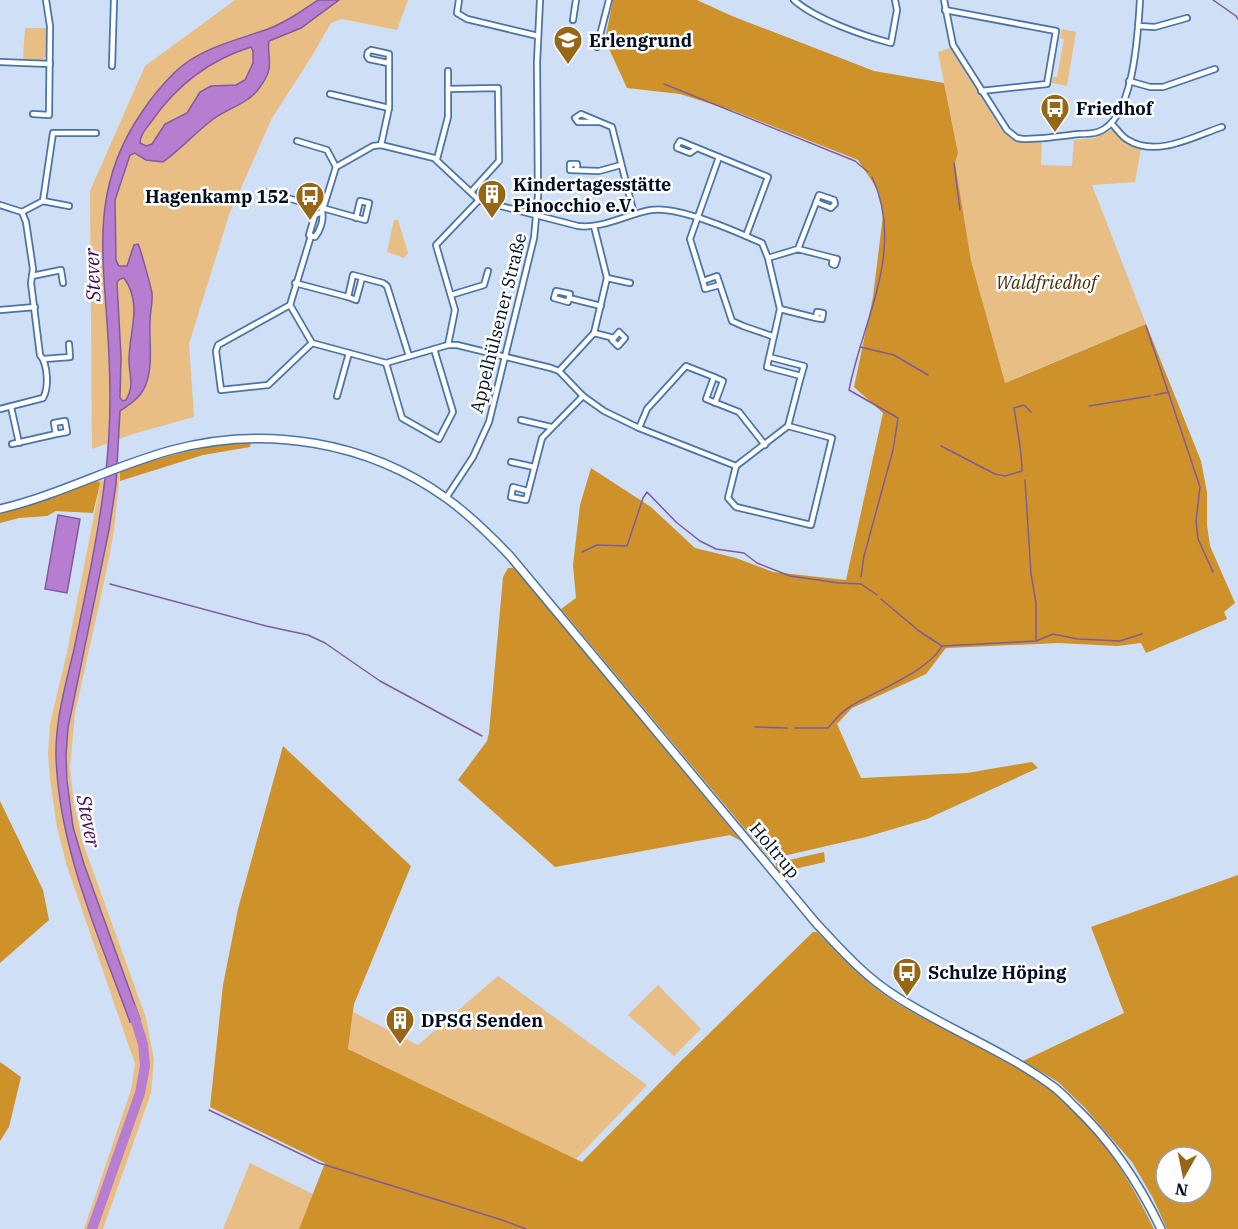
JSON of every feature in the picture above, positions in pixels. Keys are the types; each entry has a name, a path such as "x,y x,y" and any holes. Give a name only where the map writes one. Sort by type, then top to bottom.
{"main road":[{"name":"Holtrup","path":"0,509 49,495 171,450 211,441 249,438 293,440 363,455 398,469 446,498 476,522 510,556 795,898 844,953 896,997 993,1048 1054,1087 1105,1137 1127,1166 1148,1201 1161,1229"}],"street":[{"path":"33,114 50,115 50,26 46,0"},
{"path":"112,66 114,0"},
{"path":"459,0 457,13 467,19 538,36"},
{"name":"Appelhülsener Straße","path":"446,498 473,457 484,434 506,357 530,256 537,215 540,0"},
{"path":"573,20 576,0"},
{"path":"597,47 609,0"},
{"path":"794,0 812,13 891,44 897,10 894,0"},
{"path":"944,0 953,45 981,91 1007,130 1017,138 1030,139 1098,132 1112,124 1120,112 1129,81 1140,0"},
{"path":"945,10 1056,31 1047,84 981,91"},
{"path":"1138,26 1155,27 1187,18"},
{"path":"381,145 388,108 388,63 388,54 368,52 369,58 388,63"},
{"path":"0,62 50,64"},
{"path":"1129,81 1150,87 1163,87 1215,69"},
{"path":"437,159 448,117 448,70"},
{"path":"448,89 498,88 499,161 471,192"},
{"path":"330,94 388,108"},
{"path":"600,122 612,127 634,214"},
{"path":"1112,124 1128,140 1143,146 1164,147 1222,127"},
{"path":"43,201 53,133 96,133"},
{"path":"297,141 327,150 336,167 318,233 315,237 311,236"},
{"path":"336,167 381,145 437,159 479,200 578,226 594,226 664,208 698,218 762,243 768,258 780,309 772,336 767,367 801,376"},
{"path":"697,148 768,177 746,236"},
{"path":"719,157 690,239 705,289 720,285"},
{"path":"577,170 599,171 621,165"},
{"path":"266,192 323,211 356,218"},
{"path":"448,345 455,310 436,245 479,200"},
{"path":"0,205 22,212 43,201 69,206"},
{"path":"798,249 816,202"},
{"path":"323,211 315,215 290,305 312,343 386,363 448,345 457,345 559,371 583,396 604,411 639,428 736,466"},
{"path":"0,409 37,401 45,394 47,387 44,359 40,355 33,269 26,222 22,212"},
{"path":"559,371 594,333 601,306 607,278 594,226"},
{"path":"768,258 798,249 833,258"},
{"path":"32,276 61,270 63,283"},
{"path":"451,295 484,285 488,271"},
{"path":"348,297 353,276 387,286 409,356"},
{"path":"703,281 717,276 732,321 772,336"},
{"path":"295,283 357,300 362,278"},
{"path":"607,278 630,283"},
{"path":"569,298 601,306"},
{"path":"290,305 218,345 216,351 221,390 268,385 312,343"},
{"path":"0,310 35,307"},
{"path":"780,309 816,318"},
{"path":"594,333 614,338"},
{"path":"44,359 70,357 69,344"},
{"path":"386,363 402,418 439,439 453,412 434,349"},
{"path":"337,396 349,353"},
{"path":"769,357 804,366 788,426 736,466 728,498 736,507 811,525 832,438 788,426"},
{"path":"639,428 647,409 686,366 723,381 715,403"},
{"path":"714,377 706,399 739,412 765,445"},
{"path":"528,491 542,438 583,396"},
{"path":"11,407 19,443"},
{"path":"521,420 551,427"},
{"path":"12,444 56,434"},
{"path":"511,462 534,467"}],"green space":[{"path":"235,0 408,0 397,30 342,19 331,23 272,118 229,215 189,344 194,417 133,434 92,449 90,191 145,66"},
{"path":"25,28 47,28 47,55 42,60 23,59"},
{"path":"1062,29 1076,32 1067,86 1052,83 1053,77 1057,77 1064,39 1060,38"},
{"name":"Waldfriedhof","path":"950,48 1003,132 1016,141 1042,140 1041,165 1072,166 1074,140 1095,138 1113,129 1129,145 1141,149 1135,182 1092,185 1146,324 1004,383 970,261 955,163 958,153 938,52"},
{"path":"394,220 398,220 408,253 404,258 387,252"},
{"path":"120,472 114,531 75,713 70,768 74,804 83,843 146,1018 154,1060 151,1093 103,1229 84,1229 131,1090 135,1064 67,866 57,828 48,754 50,724 67,652 100,485 98,481 105,480 86,591 60,715 58,780 130,1022 140,1019 84,864 73,827 66,755 68,728 101,572 116,484 115,474"},
{"path":"498,976 647,1085 576,1159 348,1049 353,1012 418,1045"},
{"path":"658,985 701,1029 674,1056 628,1015"},
{"path":"250,1163 313,1194 299,1229 223,1229"}],"shaded area":[{"path":"318,0 339,0 301,28 269,41 268,73 251,97 212,120 163,162 146,160 135,153 130,155 115,200 116,260 119,266 127,266 134,245 138,244 152,293 150,366 143,391 120,411 116,484 109,530 68,728 66,755 73,827 84,864 140,1019 130,1022 82,892 64,825 56,757 59,716 91,564 107,464 110,388 103,262 106,202 112,172 124,142 149,102 175,72 207,51 275,26","holes":["251,47 253,63 245,80 236,85 211,86 200,92 187,113 165,124 152,144 146,146 140,143 147,127 183,86 207,67","124,278 133,298 134,318 129,360 131,385 129,395 123,401 120,398 121,357 117,282"]},
{"path":"613,0 697,0 732,16 874,71 944,83 958,153 955,163 971,261 1005,383 1146,324 1201,461 1207,492 1207,525 1210,546 1235,603 1224,612 1227,619 1146,653 1141,643 1117,646 1058,643 946,648 926,674 852,708 837,724 861,778 967,773 1032,762 1038,768 927,819 866,837 770,859 561,609 576,598 573,565 580,505 591,468 651,507 695,548 736,558 773,572 846,580 883,413 854,387 873,297 883,215 878,190 858,160 734,111 680,94 627,88 605,40"},
{"path":"251,442 250,447 203,455 120,481 120,472 152,461 184,452"},
{"path":"98,481 100,484 93,513 56,511 47,516 19,518 0,523 0,514"},
{"path":"58,515 80,519 67,593 45,589"},
{"path":"508,568 515,568 741,841 730,835 555,867 458,780 487,741 489,733 503,577"},
{"path":"283,746 411,866 354,1004 348,1049 582,1162 679,1063 813,932 817,932 853,968 892,1000 1014,1064 1051,1090 1084,1120 1110,1153 1154,1229 299,1229 325,1163 210,1107 223,985 238,909"},
{"path":"0,801 43,890 49,920 0,963"},
{"path":"824,852 825,862 781,872 776,867 776,863"},
{"path":"1238,875 1238,1229 1167,1229 1156,1205 1214,1205 1214,1145 1154,1145 1154,1200 1132,1162 1085,1108 1058,1082 1023,1061 1124,1013 1091,927"},
{"path":"0,1062 21,1077 9,1127 0,1141"}],"waterway":[{"path":"1213,0 1238,19"},
{"path":"664,84 855,161 868,172"},
{"path":"954,163 960,210"},
{"path":"861,577 864,556 893,450 898,418 849,390 878,284 883,257 885,231 881,204 872,177"},
{"path":"1146,326 1200,487 1196,521 1198,539 1213,572"},
{"path":"860,347 894,355 928,375"},
{"path":"1155,395 1169,392"},
{"path":"1089,406 1150,396"},
{"path":"941,446 995,474 1005,476 1022,471 1014,408 1024,405 1031,412"},
{"path":"1025,480 1031,574 1036,603 1036,640"},
{"path":"582,552 597,545 627,546 647,492 676,522 700,541 716,549 744,553 757,563 790,576 861,584 877,595"},
{"path":"110,584 308,635 325,643 380,681 482,736"},
{"path":"881,599 919,631 942,646"},
{"path":"795,728 828,728 848,708 925,665 942,646 1036,641 1053,634 1078,639 1120,641 1142,634"},
{"path":"755,727 787,728"},
{"name":"Stever","path":"92,1229 140,1093 145,1066 143,1044 132,1009"},
{"path":"209,1110 319,1163 526,1229"}],"place":[{"name":"Erlengrund","path":"568,66"},
{"name":"Friedhof","path":"1055,134"},
{"name":"Kindertagesstätte Pinocchio e.V.","path":"492,220"},
{"name":"Hagenkamp 152","path":"310,222"},
{"name":"Schulze Höping","path":"907,998"},
{"name":"DPSG Senden","path":"400,1046"}]}
